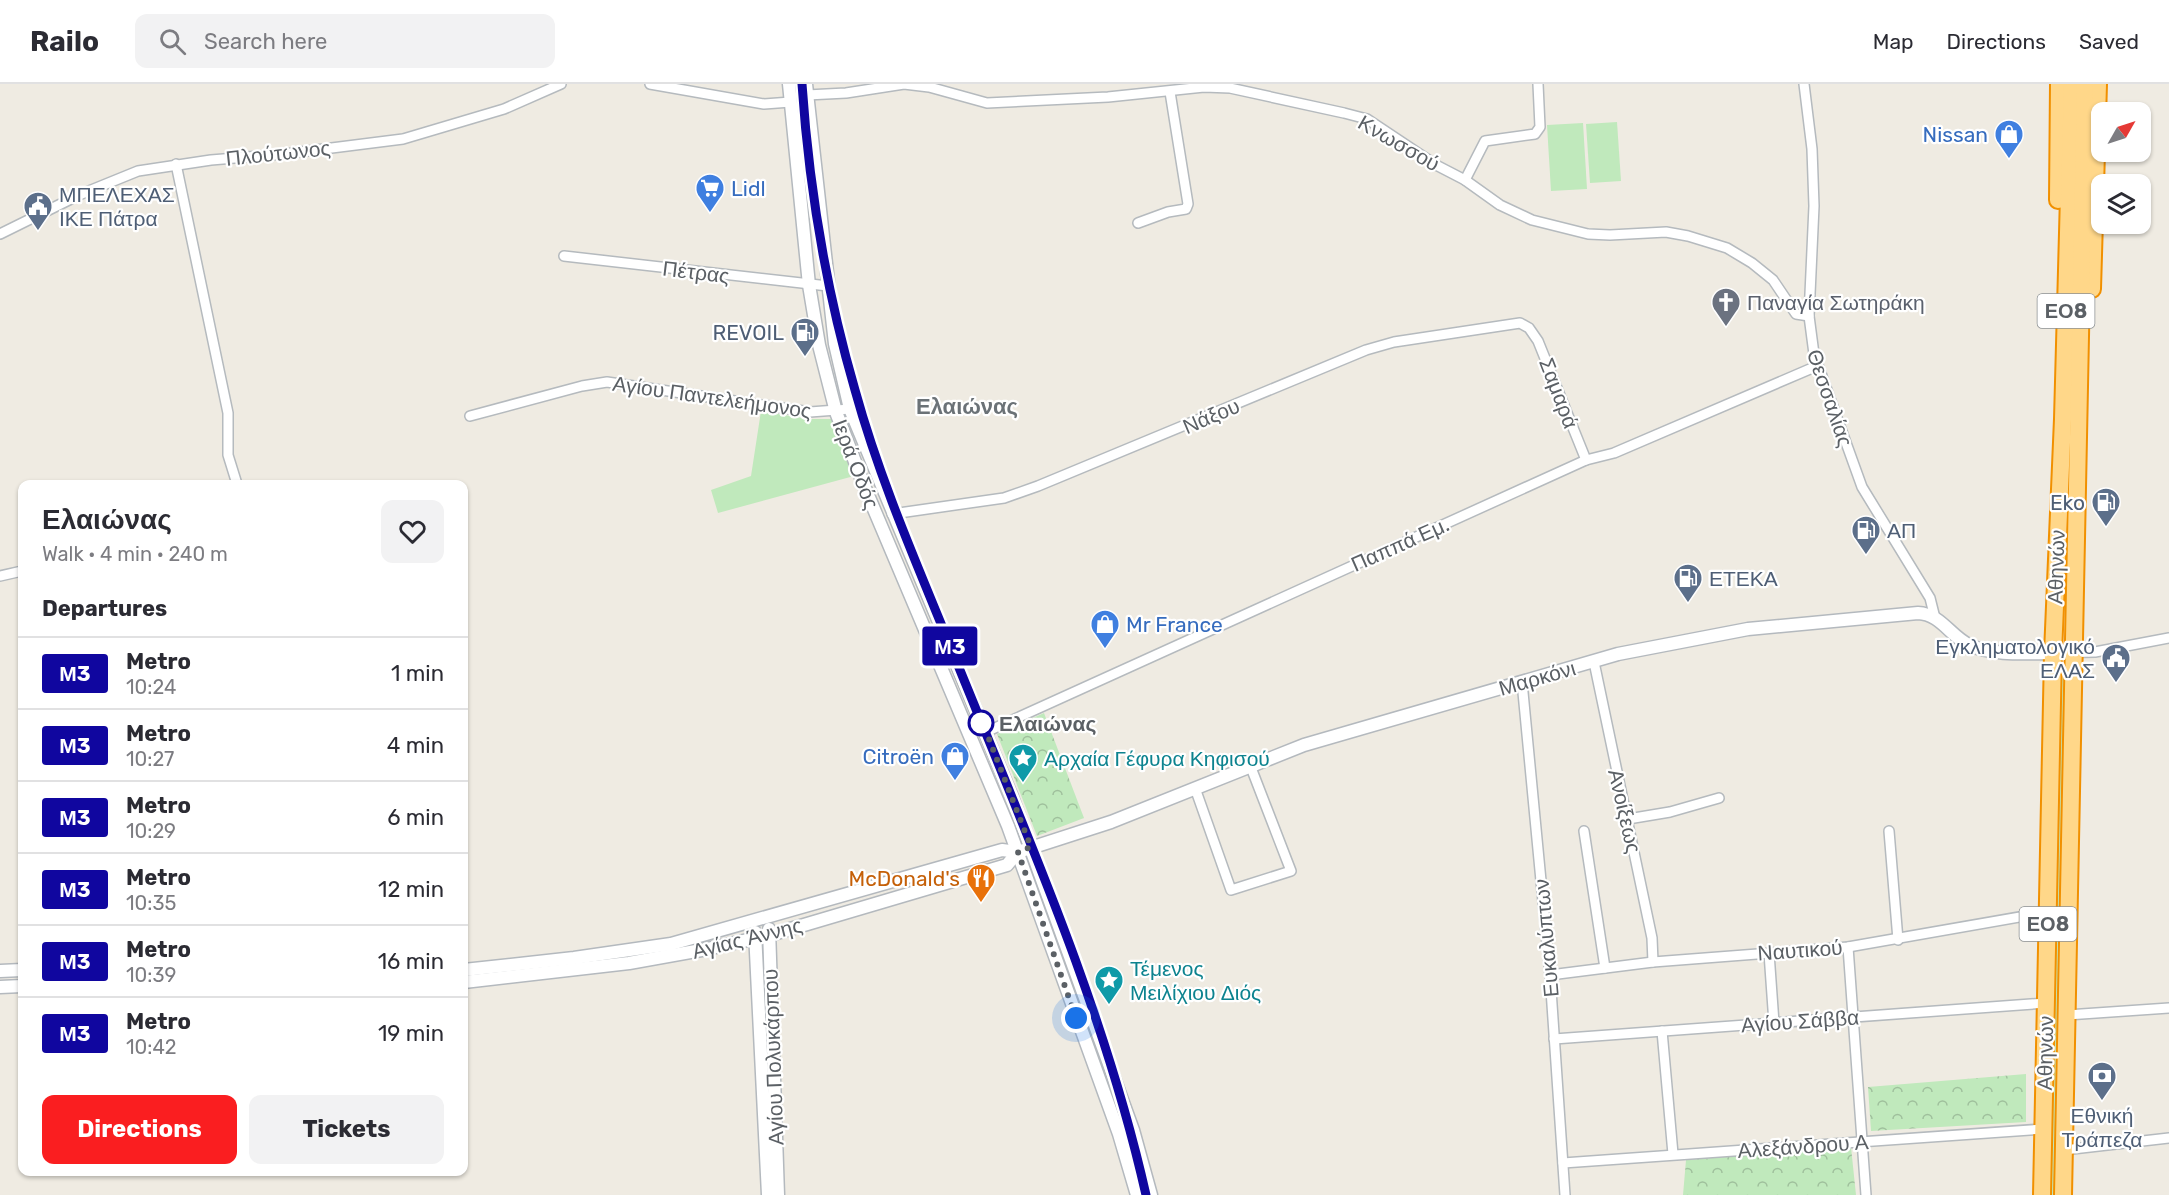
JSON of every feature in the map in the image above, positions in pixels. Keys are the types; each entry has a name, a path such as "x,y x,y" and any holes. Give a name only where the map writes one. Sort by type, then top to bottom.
{"highway":[{"path":"2058,84 2052,419 2053,471 2058,507"},
{"name":"Αθηνών","path":"2064,1195 2078,505 2076,203 2072,84"},
{"name":"Αθηνών","path":"2042,1195 2058,507 2085,84"},
{"path":"2078,505 2088,420 2098,84"}],"street":[{"name":"Πλούτωνος","path":"0,234 107,182 138,171 176,164 403,139 504,109 561,84"},
{"path":"650,84 764,104 791,102"},
{"name":"Ιερά Οδός","path":"789,84 809,285 819,345 836,411 865,488 1018,852 1119,1134 1137,1195"},
{"name":"Κνωσσού","path":"806,89 846,93 904,84 941,90 987,103 1170,92 1204,87 1230,88 1367,119 1436,165 1465,180 1500,205 1532,220 1588,234 1666,232 1727,248 1752,263 1773,280 1796,314 1809,316"},
{"path":"1465,180 1485,141 1536,134 1540,127 1538,84"},
{"name":"Θεσσαλίας","path":"1804,84 1812,149 1814,206 1809,316 1817,366 1862,487 1930,598 1935,618"},
{"name":"Ιερά Οδός","path":"806,89 835,344 850,409 892,514 986,732 1031,847 1132,1130 1151,1195"},
{"path":"1138,223 1168,212 1186,209 1188,204 1170,92"},
{"path":"176,164 228,413 228,455 236,480"},
{"name":"Πέτρας","path":"564,256 828,286"},
{"name":"Νάξου","path":"892,514 1004,498 1366,350 1394,342 1520,323 1529,328"},
{"name":"Σαμαρά","path":"1529,328 1538,341 1586,460"},
{"name":"Παππά Εμ.","path":"986,732 1586,460 1614,453 1817,366"},
{"name":"Αγίου Παντελεήμονος","path":"470,416 582,386 608,382 810,412 850,409"},
{"path":"0,576 18,572"},
{"name":"Μαρκόνι","path":"1031,847 1111,822 1304,745 1594,662 1748,629 1918,613 1935,618"},
{"path":"1935,618 1964,642 1979,649 2075,653 2169,638"},
{"name":"Ανοίξεως","path":"1594,662 1652,938 1653,962"},
{"name":"Ευκαλύπτων","path":"1522,682 1550,975 1565,1195"},
{"path":"1195,788 1231,890 1291,871 1250,765"},
{"path":"1628,819 1670,812 1719,798"},
{"path":"1584,831 1605,968"},
{"path":"1889,831 1899,940"},
{"name":"Αγίας Άννης","path":"468,970 671,944 1002,850 1018,852 1031,847"},
{"name":"Αγίας Άννης","path":"468,982 629,963 770,935 1007,865 1018,852"},
{"name":"Ναυτικού","path":"1550,975 1653,962 1848,947 1899,940 2048,912"},
{"name":"Αγίου Πολυκάρπου","path":"769,918 778,1195"},
{"name":"Αγίου Πολυκάρπου","path":"754,922 768,1195"},
{"path":"1848,947 1864,1142 1866,1195"},
{"path":"1769,953 1774,1023"},
{"path":"0,971 18,970"},
{"path":"0,987 18,986"},
{"name":"Αγίου Σάββα","path":"1554,1039 2046,1003"},
{"path":"2067,1015 2169,1008"},
{"path":"1662,1031 1673,1154"},
{"name":"Αλεξάνδρου Α","path":"1563,1163 2043,1129"},
{"path":"2064,1150 2169,1138"}],"green space":[{"path":"1617,122 1621,181 1590,183 1586,124"},
{"path":"1583,123 1587,189 1551,191 1547,125"},
{"path":"761,411 809,419 832,419 854,476 718,513 711,490 751,476"},
{"path":"2064,677 2058,1195 2051,1195 2061,682"},
{"path":"1044,713 1084,818 1037,836 997,734"},
{"path":"2026,1074 2026,1122 1871,1131 1868,1087"},
{"path":"1851,1147 1856,1195 1683,1195 1686,1160"}],"metro line":[{"name":"Μ3","path":"802,84 811,181 822,251 837,321 876,458 1092,1002 1125,1106 1146,1195"}],"place":[{"name":"Nissan","path":"2009,160"},
{"name":"Lidl","path":"710,214"},
{"name":"ΜΠΕΛΕΧΑΣ ΙΚΕ Πάτρα","path":"38,232"},
{"name":"Παναγία Σωτηράκη","path":"1726,328"},
{"name":"REVOIL","path":"805,358"},
{"name":"Eko","path":"2106,528"},
{"name":"ΑΠ","path":"1866,556"},
{"name":"ΕΤΕΚΑ","path":"1688,604"},
{"name":"Mr France","path":"1105,650"},
{"name":"Εγκληματολογικό ΕΛΑΣ","path":"2116,684"},
{"name":"Ελαιώνας","path":"981,723"},
{"name":"Citroën","path":"955,782"},
{"name":"Αρχαία Γέφυρα Κηφισού","path":"1023,784"},
{"name":"McDonald's","path":"981,904"},
{"name":"Τέμενος Μειλίχιου Διός","path":"1109,1006"},
{"name":"Εθνική Τράπεζα","path":"2102,1102"}],"district":[{"name":"Ελαιώνας","path":"967,406"}],"route":[{"path":"981,723 980,716 1031,847 1018,852 1076,1018"}]}
